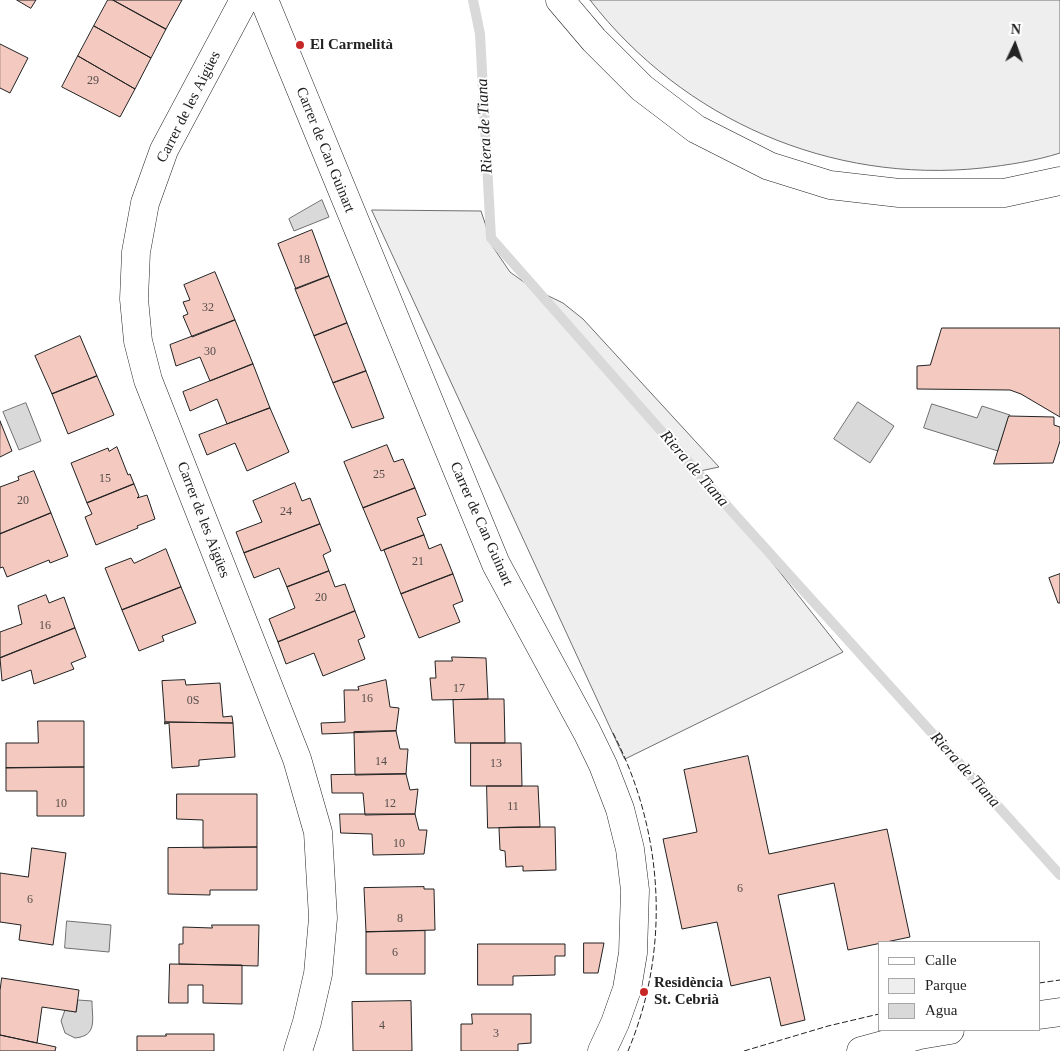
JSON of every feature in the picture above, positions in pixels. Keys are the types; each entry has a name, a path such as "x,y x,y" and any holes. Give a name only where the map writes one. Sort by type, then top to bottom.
{"street":[{"name":"Carrer de les Aigües","path":"244,0 164,150 146,203 136,252 134,299 138,341 148,380 296,759 318,832 323,918 319,964 307,1022 298,1051"},
{"name":"Carrer de Can Guinart","path":"264,0 496,564 587,732 603,765 620,810 630,849 635,890 633,952 627,989 615,1023 602,1051"},
{"path":"560,0 594,40 642,88 696,129 769,166 830,185 899,193 1004,193 1060,181"},
{"path":"1040,1015 1060,1012"},
{"path":"861,1051 920,1035 944,1031"}],"green space":[{"path":"590,0 1060,0 1060,153 992,167 926,170 870,165 816,154 764,135 715,110 669,79 627,42"},
{"path":"372,210 481,211 493,247 510,272 532,288 563,303 583,319 719,467 700,471 843,652 625,759"}],"water":[{"path":"322,200 329,217 294,231 289,219"},
{"path":"858,402 894,426 870,463 834,439"},
{"path":"26,403 41,441 19,450 3,412"},
{"path":"932,404 977,418 982,406 1010,415 998,451 924,428"},
{"path":"67,921 111,925 109,952 65,948"},
{"path":"78,1000 92,1001 93,1020 87,1034 75,1038 65,1033 61,1021 65,1010 76,1012"}],"building":[{"path":"17,0 36,0 31,8"},
{"path":"108,0 113,0 166,29 151,58 94,26"},
{"path":"113,0 182,0 166,29"},
{"path":"94,26 151,58 135,89 78,56"},
{"path":"0,44 28,58 10,93 0,88"},
{"path":"78,56 135,89 120,117 62,87"},
{"path":"312,230 329,276 296,289 278,244"},
{"path":"215,272 235,320 192,337 183,316 188,314 183,302 190,300 184,285"},
{"path":"329,276 347,323 314,336 295,289"},
{"path":"235,320 253,364 210,381 200,357 176,366 170,345"},
{"path":"347,323 366,371 333,383 314,336"},
{"path":"942,328 1060,328 1060,417 1021,394 1010,390 917,389 917,366 930,365"},
{"path":"80,336 97,376 52,394 35,356"},
{"path":"253,364 270,408 227,424 217,399 190,411 183,392"},
{"path":"366,371 384,418 352,428 333,383"},
{"path":"97,376 114,415 68,434 52,394"},
{"path":"270,408 289,452 247,471 235,443 207,455 199,435"},
{"path":"1009,416 1054,417 1054,425 1060,427 1060,441 1053,463 994,464"},
{"path":"0,421 12,451 0,457"},
{"path":"387,445 394,462 403,459 415,488 363,508 344,462"},
{"path":"117,447 128,475 130,474 134,484 87,503 71,463 108,448 109,451"},
{"path":"34,471 51,513 0,534 0,487 19,480 18,477"},
{"path":"295,483 302,501 310,498 320,524 244,553 236,532 262,522 253,501"},
{"path":"134,484 139,496 137,498 147,495 155,519 96,545 85,517 92,514 87,503"},
{"path":"415,488 426,515 417,518 424,535 381,551 363,508"},
{"path":"51,513 68,556 50,563 49,560 7,577 3,567 0,568 0,534"},
{"path":"320,524 331,551 323,555 329,571 287,587 279,568 254,578 244,553"},
{"path":"424,535 429,549 441,544 453,574 401,594 384,550"},
{"path":"166,549 181,587 122,610 105,568 131,558 134,563"},
{"path":"329,571 335,587 345,584 355,611 278,642 269,619 295,608 287,587"},
{"path":"453,574 463,601 453,605 460,622 419,638 401,594"},
{"path":"1060,574 1060,603 1058,603 1049,578"},
{"path":"181,587 196,623 162,636 164,641 139,651 122,610"},
{"path":"46,595 49,603 64,597 75,628 0,658 0,632 22,624 18,606"},
{"path":"355,611 365,637 358,640 365,659 323,676 314,653 286,664 278,642"},
{"path":"75,628 86,657 71,663 74,669 34,684 31,670 2,681 0,658"},
{"path":"452,657 486,658 488,699 432,700 430,678 436,678 435,661 452,661"},
{"path":"185,680 186,685 220,683 223,717 232,716 233,723 165,722 162,681"},
{"path":"386,680 390,707 399,708 396,731 322,734 321,723 345,722 344,690 359,690 358,687"},
{"path":"504,699 505,743 455,743 453,700"},
{"path":"38,721 84,721 84,767 6,768 6,743 38,743"},
{"path":"165,722 233,723 235,757 199,760 199,766 172,768 169,723 165,724"},
{"path":"396,731 400,749 408,749 406,774 355,775 354,732"},
{"path":"471,743 521,743 522,786 471,786"},
{"path":"748,756 769,854 887,829 910,937 891,941 878,941 878,944 848,950 834,883 778,895 805,1020 781,1026 770,977 731,986 717,922 682,929 663,839 697,832 684,770"},
{"path":"84,767 84,816 37,816 37,791 6,791 6,768"},
{"path":"406,774 410,790 418,789 415,814 365,815 363,793 332,793 331,775"},
{"path":"487,786 538,786 540,827 488,828"},
{"path":"177,794 257,794 257,847 203,848 203,820 177,819"},
{"path":"340,814 415,814 419,830 427,830 424,854 373,855 372,834 341,833"},
{"path":"555,827 556,870 523,871 523,866 506,867 505,851 500,850 499,828"},
{"path":"257,847 257,890 210,890 210,895 168,894 168,848"},
{"path":"32,848 66,853 53,945 19,940 21,925 0,922 0,873 28,877"},
{"path":"424,887 424,889 434,889 435,930 366,932 364,888"},
{"path":"212,925 259,925 258,966 179,964 179,944 183,944 183,927 212,928"},
{"path":"425,931 425,974 366,974 366,932"},
{"path":"584,943 604,943 598,973 584,973"},
{"path":"478,944 565,944 565,956 555,956 555,975 513,976 513,985 478,985"},
{"path":"170,964 242,965 242,1004 203,1003 203,985 188,985 188,1003 169,1003"},
{"path":"2,978 79,990 76,1012 42,1007 37,1043 0,1035 0,991"},
{"path":"411,1001 412,1051 353,1051 352,1002"},
{"path":"472,1014 531,1014 531,1043 518,1044 518,1051 461,1051 461,1024 472,1024"},
{"path":"166,1034 214,1034 214,1051 137,1051 137,1036 166,1036"},
{"path":"0,1035 56,1047 55,1051 0,1051"}],"waterway":[{"name":"Riera de Tiana","path":"473,0 480,34 491,238 737,517 1060,875"}],"fence":[{"path":"613,733 630,771 643,810 656,890 656,931 651,972 642,1012 628,1051"},
{"path":"1040,983 1060,980"},
{"path":"744,1051 828,1026 878,1014"}],"place":[{"name":"El Carmelità","path":"300,45"},
{"name":"Residència St. Cebrià","path":"644,992"}]}
